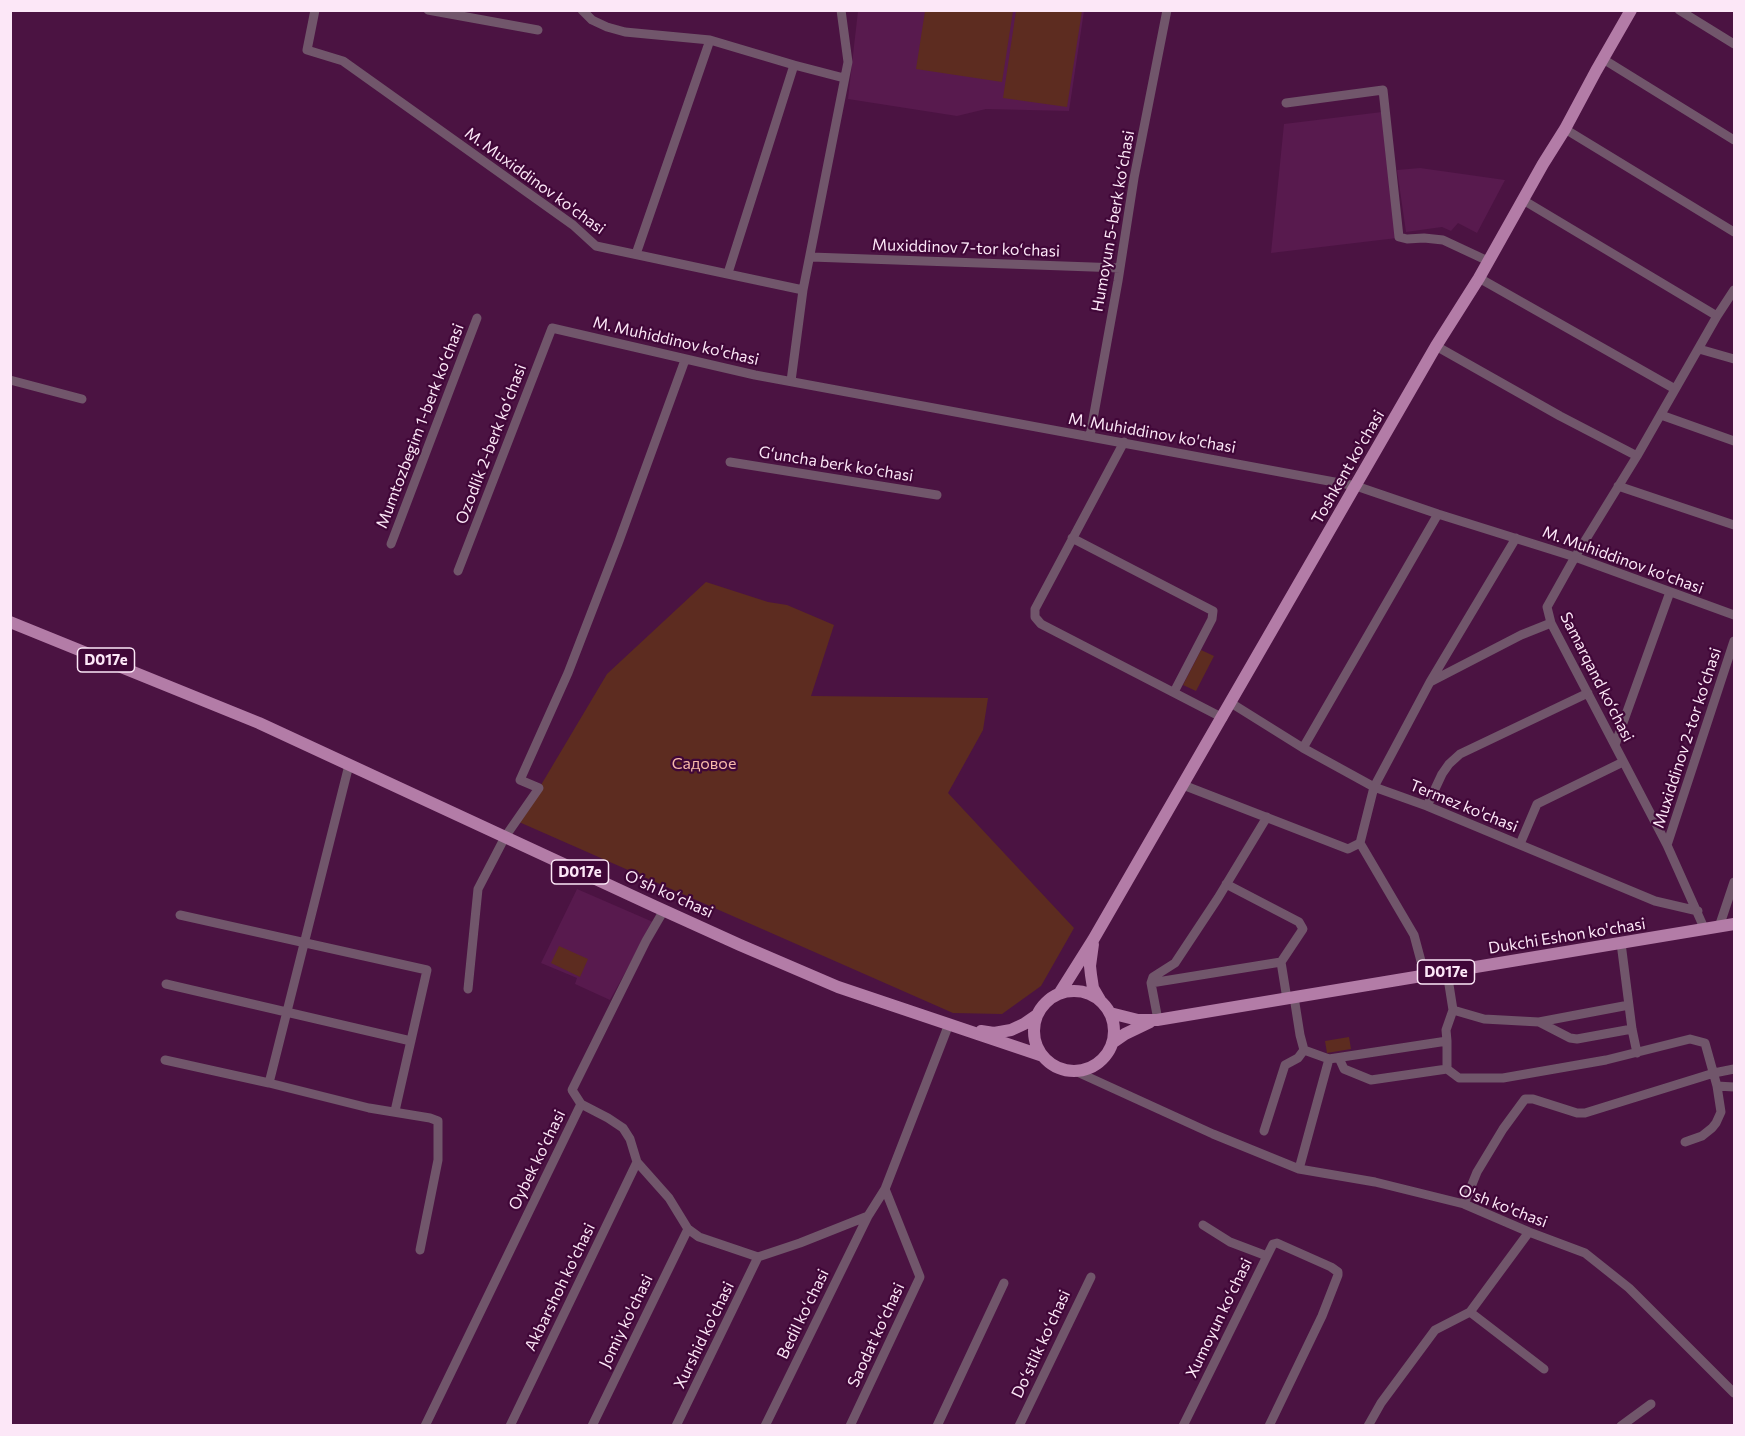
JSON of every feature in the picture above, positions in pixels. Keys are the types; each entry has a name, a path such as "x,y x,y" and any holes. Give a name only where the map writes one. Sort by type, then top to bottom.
{"main road":[{"name":"Toshkent ko'chasi","path":"1059,994 1231,703 1436,346 1479,278 1631,10"},
{"name":"Oʻsh koʻchasi","path":"10,622 259,723 740,945 838,987 965,1029"},
{"name":"Dukchi Eshon ko'chasi","path":"1157,1020 1734,924"},
{"path":"1093,940 1091,957 1093,988 1110,1012 1114,1033 1112,1043"},
{"path":"1059,994 1080,992 1100,1000"},
{"name":"D017e","path":"965,1029 994,1033 1011,1030 1037,1015 1043,1006 1059,994"},
{"name":"D017e","path":"1110,1012 1137,1020 1157,1020"},
{"path":"1037,1015 1034,1036 1043,1056"},
{"name":"D017e","path":"965,1029 1043,1056 1057,1067 1075,1071 1087,1069 1098,1063 1107,1054 1112,1043 1135,1028 1157,1020"}],"street":[{"name":"M. Muxiddinov ko'chasi","path":"315,10 308,50 343,62 564,219 596,246 803,290"},
{"path":"428,10 538,30"},
{"path":"582,10 592,20 616,30 710,40 844,78"},
{"path":"791,381 803,290 848,62 841,10"},
{"name":"Humoyun 5-berk koʻchasi","path":"1090,436 1134,178 1167,10"},
{"path":"1679,10 1734,44"},
{"path":"636,254 710,40"},
{"path":"1603,59 1734,140"},
{"path":"728,273 794,65"},
{"path":"1286,103 1383,90 1399,237 1443,240 1488,261"},
{"path":"1565,129 1734,232"},
{"path":"1523,200 1717,316"},
{"name":"Muxiddinov 7-tor koʻchasi","path":"811,257 1120,268"},
{"path":"1479,278 1675,389"},
{"name":"Samarqand ko‘chasi","path":"1705,930 1667,845 1551,623 1548,607 1575,557 1734,290"},
{"name":"Mumtozbegim 1-berk koʻchasi","path":"391,544 477,318"},
{"name":"M. Muhiddinov ko'chasi","path":"552,328 685,360 791,381 1356,486 1575,557 1734,615"},
{"name":"Ozodlik 2-berk koʻchasi","path":"459,571 552,328"},
{"path":"1436,346 1560,416 1637,456"},
{"path":"1699,349 1734,359"},
{"path":"468,989 478,889 505,837 540,788 520,780 568,673 685,360"},
{"path":"10,380 82,399"},
{"path":"1661,415 1734,441"},
{"path":"1124,442 1035,609 1036,620 1222,718"},
{"name":"Gʻuncha berk koʻchasi","path":"730,462 937,495"},
{"path":"1618,486 1734,525"},
{"path":"1304,748 1438,514"},
{"path":"1072,538 1213,611 1212,619 1174,692"},
{"path":"1425,976 1414,935 1360,843 1374,787 1430,682 1516,538"},
{"path":"1615,745 1670,592"},
{"path":"1430,682 1521,635 1551,623"},
{"name":"Muxiddinov 2-tor koʻchasi","path":"1667,845 1734,641"},
{"path":"1427,806 1442,774 1460,754 1588,693"},
{"name":"Termez ko'chasi","path":"1231,703 1304,748 1374,787 1427,806 1655,900 1698,911"},
{"path":"1520,844 1537,804 1623,762"},
{"path":"269,1083 349,765"},
{"path":"1183,784 1348,849 1360,843"},
{"path":"1157,1020 1151,983 1153,977 1175,963 1267,817"},
{"path":"1719,927 1734,882"},
{"path":"1151,983 1281,962 1303,929 1299,922 1226,884"},
{"name":"Oybek ko'chasi","path":"426,1425 580,1104 572,1090 646,941 664,910"},
{"path":"180,915 427,970 395,1111"},
{"path":"1621,944 1637,1053"},
{"path":"1281,962 1304,1050"},
{"path":"1447,972 1453,1010 1446,1030 1447,1069"},
{"path":"166,984 411,1041"},
{"path":"1453,1010 1484,1019 1539,1023 1629,1005"},
{"path":"1539,1023 1577,1039 1632,1029"},
{"name":"Bedil koʻchasi","path":"765,1425 868,1216 885,1189 949,1024"},
{"path":"1334,1059 1344,1069 1371,1080 1447,1069 1459,1078 1503,1078 1606,1060 1690,1039 1700,1041 1707,1047 1721,1112 1716,1123 1702,1136 1685,1142"},
{"path":"1304,1050 1334,1059 1448,1041"},
{"path":"1264,1131 1285,1065 1298,1058 1304,1050"},
{"path":"1299,1169 1334,1059"},
{"path":"165,1060 369,1108 436,1119 439,1124 438,1160 420,1250"},
{"path":"1464,1204 1477,1172 1503,1129 1525,1099 1533,1099 1577,1113 1585,1113 1714,1073 1734,1069"},
{"name":"O'sh ko'chasi","path":"1075,1071 1213,1134 1299,1169 1375,1182 1464,1204 1586,1253 1629,1288 1734,1393"},
{"path":"1717,1086 1734,1087"},
{"path":"580,1104 624,1128 637,1162 669,1197 688,1229 699,1237 759,1257 800,1244 868,1216"},
{"name":"Akbarshoh ko'chasi","path":"510,1425 637,1162"},
{"name":"Saodat koʻchasi","path":"850,1425 920,1277 885,1189"},
{"name":"Xumoyun koʻchasi","path":"1184,1425 1267,1256 1230,1242 1203,1226"},
{"name":"Jomiy ko'chasi","path":"592,1425 688,1229"},
{"path":"1368,1425 1381,1402 1435,1330 1470,1312 1529,1232"},
{"path":"1267,1256 1273,1244 1277,1243 1338,1272 1322,1316 1269,1425"},
{"name":"Xurshid ko'chasi","path":"676,1425 759,1257"},
{"name":"Doʻstlik koʻchasi","path":"1019,1425 1091,1277"},
{"path":"937,1425 1004,1283"},
{"path":"1470,1312 1544,1369"},
{"path":"1621,1425 1651,1404"}],"shaded area":[{"path":"858,11 1084,11 1069,111 986,109 957,116 848,99"},
{"path":"1382,112 1397,238 1271,253 1284,124"},
{"path":"1420,168 1505,180 1477,233 1458,223 1451,231 1442,227 1406,232 1397,170"},
{"path":"577,889 653,922 610,1000 575,984 577,978 541,963"}],"green space":[{"path":"925,11 1013,11 1002,82 916,69"},
{"path":"1016,11 1082,11 1067,107 1003,98"},
{"name":"Садовое","path":"706,582 768,602 787,605 834,625 811,696 988,698 983,730 948,793 1074,928 1041,986 1002,1014 953,1013 519,822 607,674"},
{"path":"1201,650 1214,656 1196,691 1183,685"},
{"path":"559,946 588,959 580,977 551,963"},
{"path":"1349,1037 1351,1049 1327,1053 1325,1041"}]}
